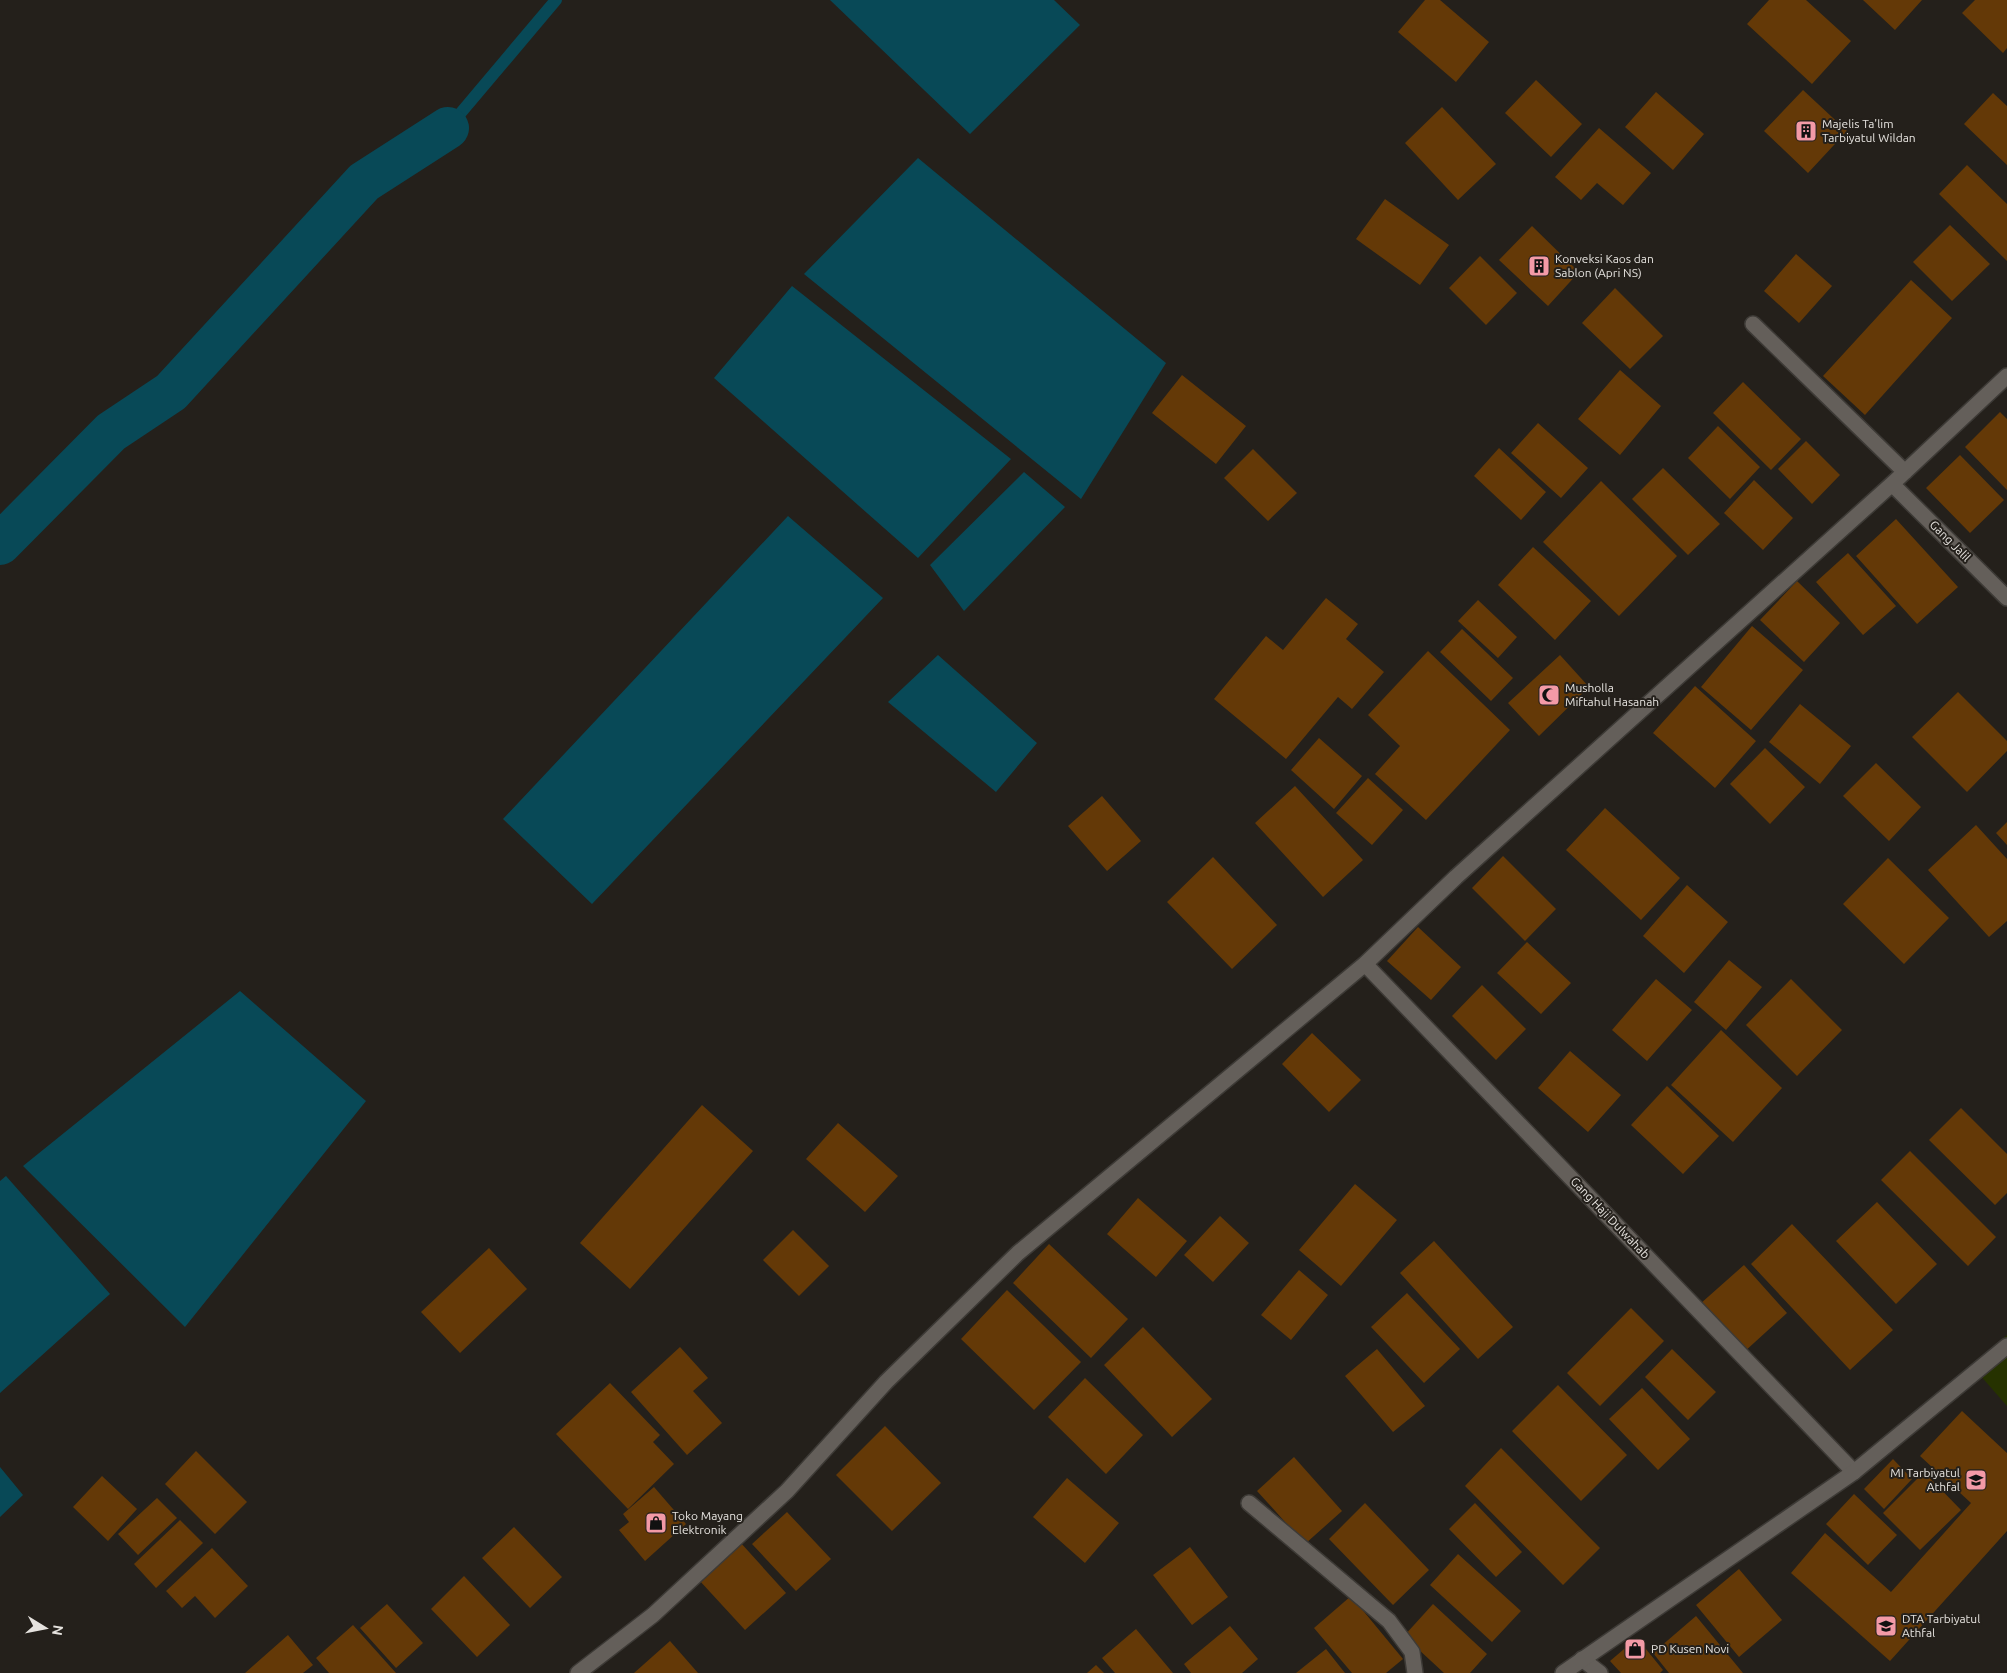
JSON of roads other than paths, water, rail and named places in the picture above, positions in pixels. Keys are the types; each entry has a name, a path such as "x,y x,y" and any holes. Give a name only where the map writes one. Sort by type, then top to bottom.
{"street":[{"path":"1754,324 1905,472"},
{"path":"578,1673 653,1615 787,1491 886,1382 1018,1253 1365,964 1464,871 1892,484 2007,376"},
{"name":"Gang Jalil","path":"1892,484 2007,598"},
{"name":"Gang Haji Dulwahab","path":"1365,964 1854,1472"},
{"path":"1563,1673 1854,1472 2007,1346"},
{"path":"1248,1503 1389,1621 1412,1652 1415,1673"},
{"path":"1582,1659 1600,1673"}],"water":[{"path":"830,0 1054,0 1080,25 970,134"},
{"path":"918,158 1166,363 1081,499 804,274"},
{"path":"792,286 1011,459 918,558 714,378"},
{"path":"1024,472 1065,507 964,611 930,565"},
{"path":"788,516 883,598 592,904 503,819"},
{"path":"938,655 1037,743 996,792 888,702"},
{"path":"240,991 366,1101 185,1327 23,1166"},
{"path":"6,1176 110,1294 0,1393 0,1181"},
{"path":"0,1467 23,1495 0,1517"}],"waterway":[{"path":"448,128 556,0"},
{"path":"0,544 111,432 171,392 364,182 448,128"}],"place":[{"name":"Majelis Ta'lim Tarbiyatul Wildan","path":"1806,131"},
{"name":"Konveksi Kaos dan Sablon (Apri NS)","path":"1539,266"},
{"name":"Musholla Miftahul Hasanah","path":"1549,695"},
{"name":"MI Tarbiyatul Athfal","path":"1976,1480"},
{"name":"Toko Mayang Elektronik","path":"656,1523"},
{"name":"DTA Tarbiyatul Athfal","path":"1886,1626"},
{"name":"PD Kusen Novi","path":"1635,1649"}]}
